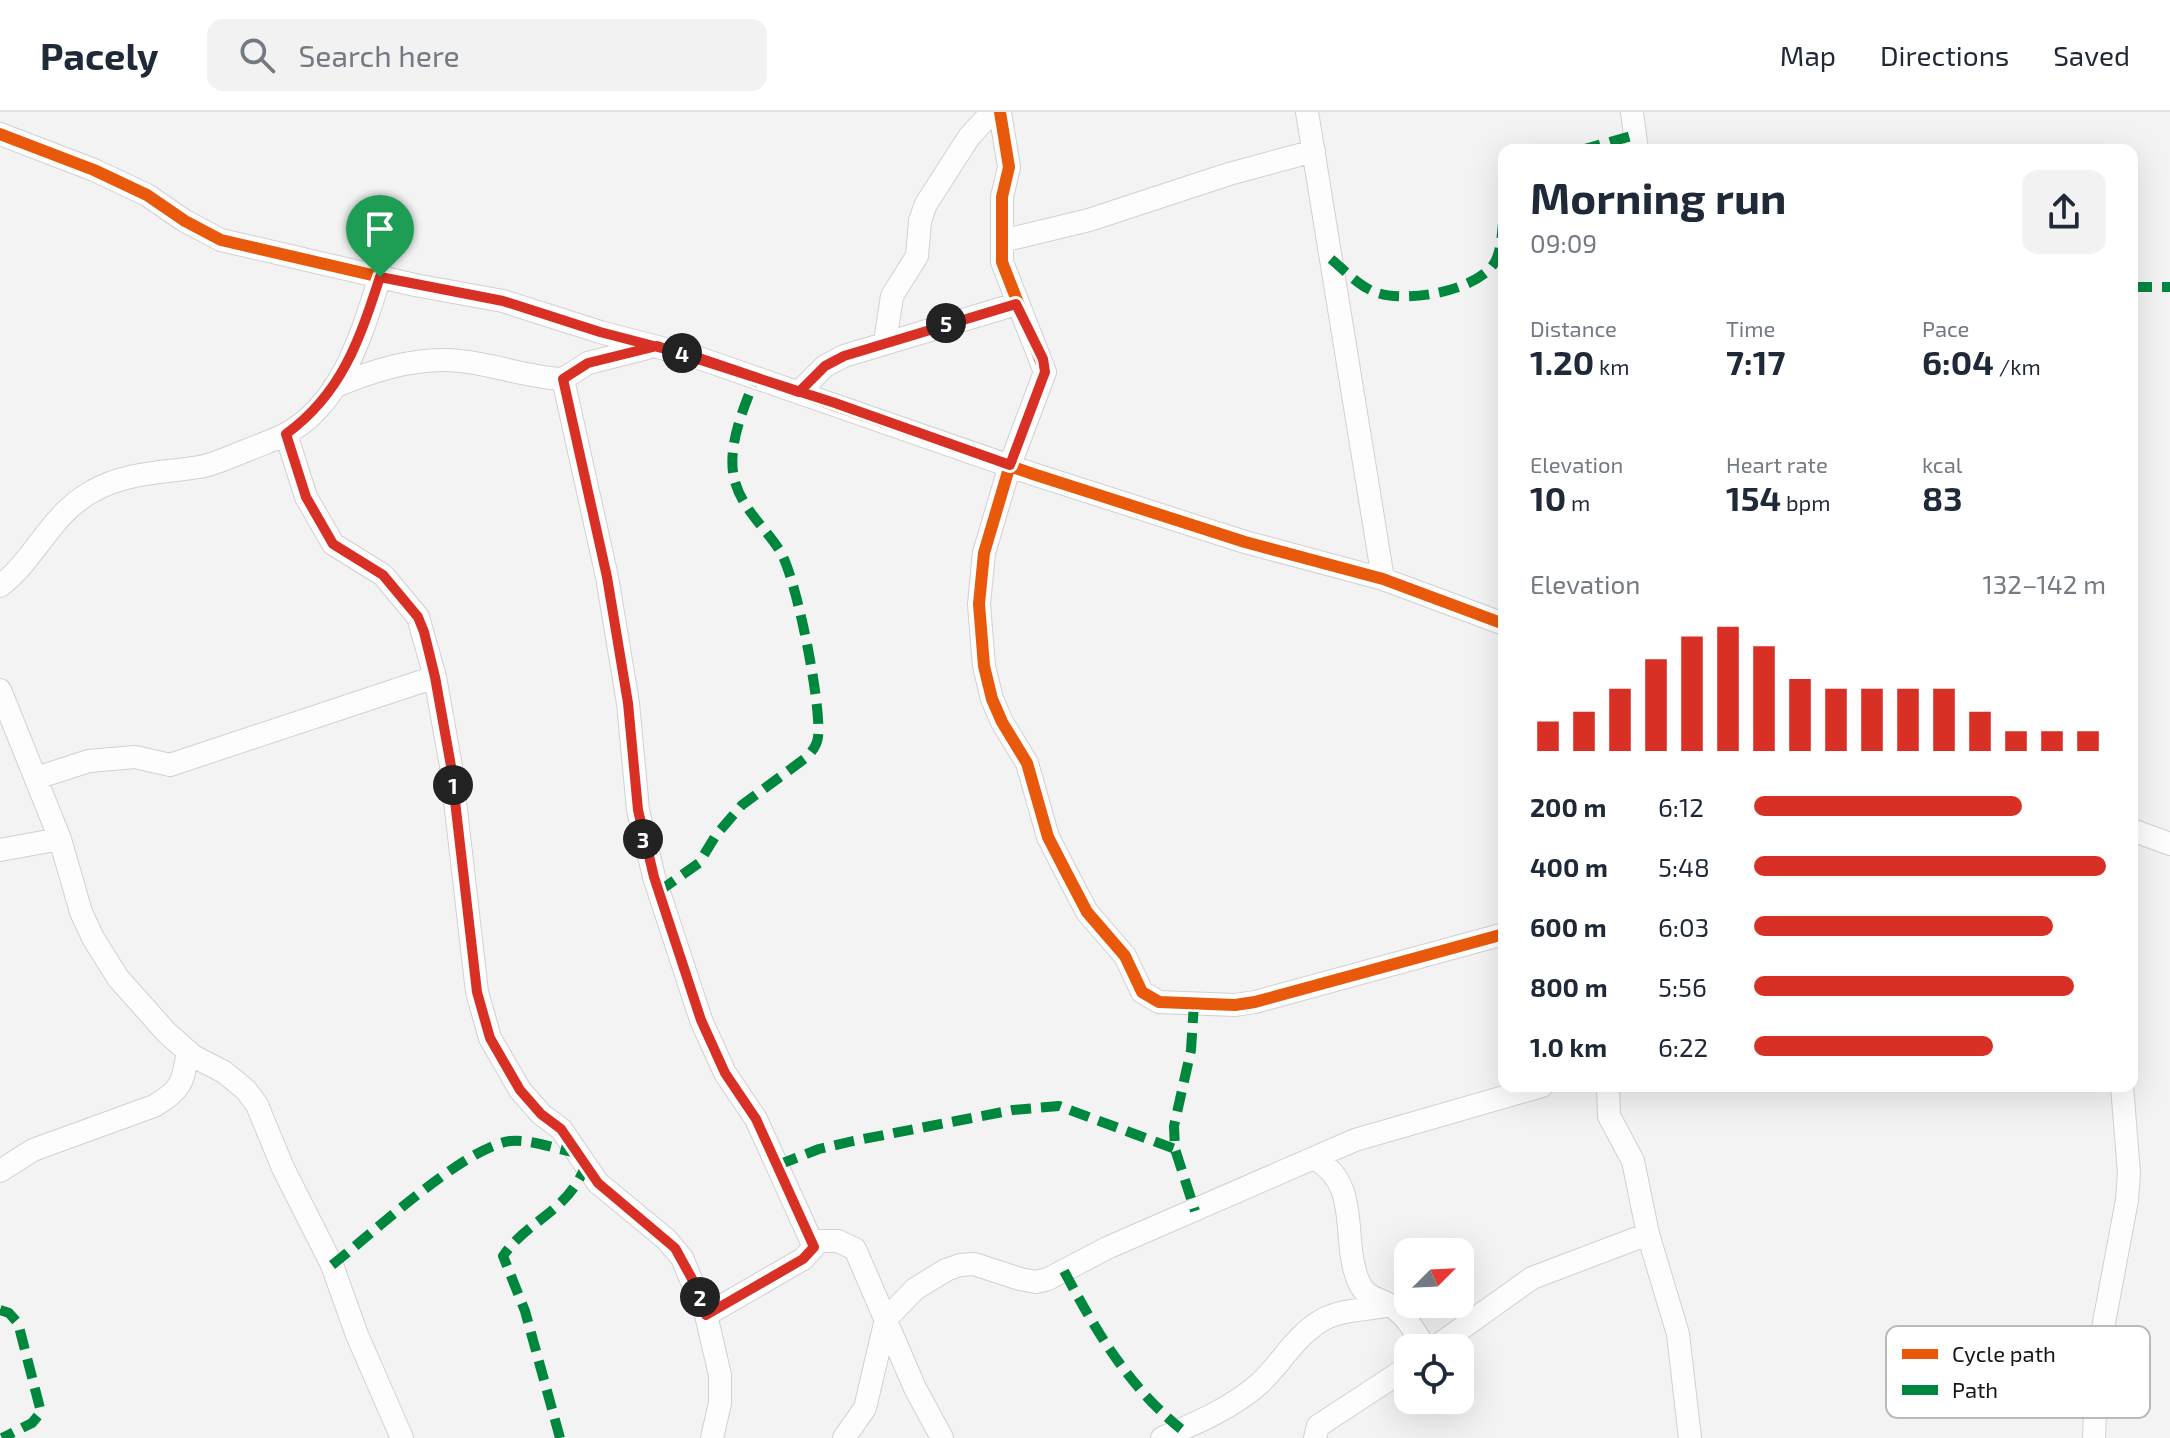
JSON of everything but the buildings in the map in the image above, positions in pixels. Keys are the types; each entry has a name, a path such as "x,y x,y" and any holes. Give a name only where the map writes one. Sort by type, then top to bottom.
{"street":[{"path":"885,342 889,328 889,306 917,256 920,221 926,204 969,137 992,112"},
{"path":"1000,112 1009,167 1002,197 1002,262 1016,304 1043,359 1045,372 990,527 979,587 984,666 992,699 1002,722 1027,763 1048,837 1087,912 1125,956 1146,997 1159,1002 1235,1005 1255,1002 1498,936"},
{"path":"1307,112 1383,579"},
{"path":"1632,112 1636,144"},
{"path":"0,134 134,189 221,240 380,277 503,301 657,346 1245,542 1383,579 1498,622"},
{"path":"1002,241 1089,220 1229,174 1314,151"},
{"path":"0,586 24,563 51,524 89,493 116,479 203,467 286,434 303,422 352,357 380,277"},
{"path":"799,392 825,366 885,342 1016,304"},
{"path":"332,387 362,375 402,365 457,360 563,379 588,363 657,346"},
{"path":"563,379 607,577 628,703 638,810 654,877 701,1020 719,1060 756,1119 813,1241 811,1253 803,1259 706,1315"},
{"path":"286,434 306,497 320,526 333,544 383,575 418,617 435,677 451,766 477,992 490,1038 520,1090 541,1114 561,1129 598,1183 675,1248 696,1286 720,1375 720,1403 712,1438"},
{"path":"36,778 89,761 135,757 170,765 435,677"},
{"path":"0,690 60,839 81,912 118,978 166,1032 188,1051 224,1072 246,1090 257,1105 283,1168 332,1265 357,1335 402,1438"},
{"path":"2138,832 2170,844"},
{"path":"0,850 60,839"},
{"path":"0,1171 33,1150 171,1097 184,1078 188,1051"},
{"path":"844,1438 865,1408 886,1319 915,1289 960,1265 974,1264 1036,1282 1048,1279 1107,1248 1355,1140 1521,1092"},
{"path":"1613,1092 1609,1116 1633,1161 1648,1234 1678,1334 1690,1438"},
{"path":"2103,1326 2127,1200 2129,1173 2122,1092"},
{"path":"1314,1158 1328,1165 1337,1178 1350,1218 1353,1264 1361,1288 1372,1299 1390,1305 1416,1334"},
{"path":"1454,1334 1532,1278 1648,1234"},
{"path":"813,1241 838,1241 855,1249 915,1388 942,1438"},
{"path":"1162,1438 1201,1420 1256,1387 1300,1336 1321,1321 1390,1305"},
{"path":"1315,1438 1318,1426 1394,1376"},
{"path":"2094,1438 2095,1418"}],"marked path":[{"path":"1603,144 1635,135"},
{"path":"1331,259 1369,289 1404,296 1440,292 1473,281 1495,262 1498,253"},
{"path":"2138,287 2170,287"},
{"path":"658,892 699,863 716,835 742,805 807,757 817,740 812,671 793,586 780,551 747,508 734,478 735,439 756,377"},
{"path":"1194,1003 1191,1050 1174,1126 1175,1149 1195,1211"},
{"path":"778,1165 819,1149 853,1141 1013,1110 1059,1106 1175,1149"},
{"path":"332,1265 444,1175 490,1147 518,1141 577,1153"},
{"path":"560,1438 525,1311 503,1256 524,1233 568,1195 585,1167"},
{"path":"1064,1271 1088,1315 1129,1376 1181,1429"},
{"path":"0,1310 9,1313 18,1323 41,1412 32,1423 2,1438"}],"cycle path":[{"path":"1000,112 1009,167 1002,197 1002,262 1045,372 1010,465 984,553 979,604 984,666 992,699 1002,722 1027,763 1048,837 1087,912 1125,956 1142,992 1159,1002 1235,1005 1255,1002 1498,936"},
{"path":"0,134 94,170 147,195 185,221 221,240 415,285 503,301 600,332 696,357 1033,474 1245,542 1383,579 1498,622"}],"route":[{"path":"380,277 352,357 325,399 303,422 286,434 306,497 320,526 333,544 383,575 418,617 424,632 451,766 477,992 490,1038 520,1090 541,1114 561,1129 598,1183 675,1248 696,1286 706,1315 803,1259 814,1247 756,1119 725,1073 701,1020 654,877 638,810 628,703 607,577 563,379 588,363 625,351 657,346 696,357 799,392 835,403 1010,465 1042,384 1045,372 1043,359 1016,304 844,356 825,366 799,392 756,377 696,357 657,346 600,332 503,301 380,277"}]}
